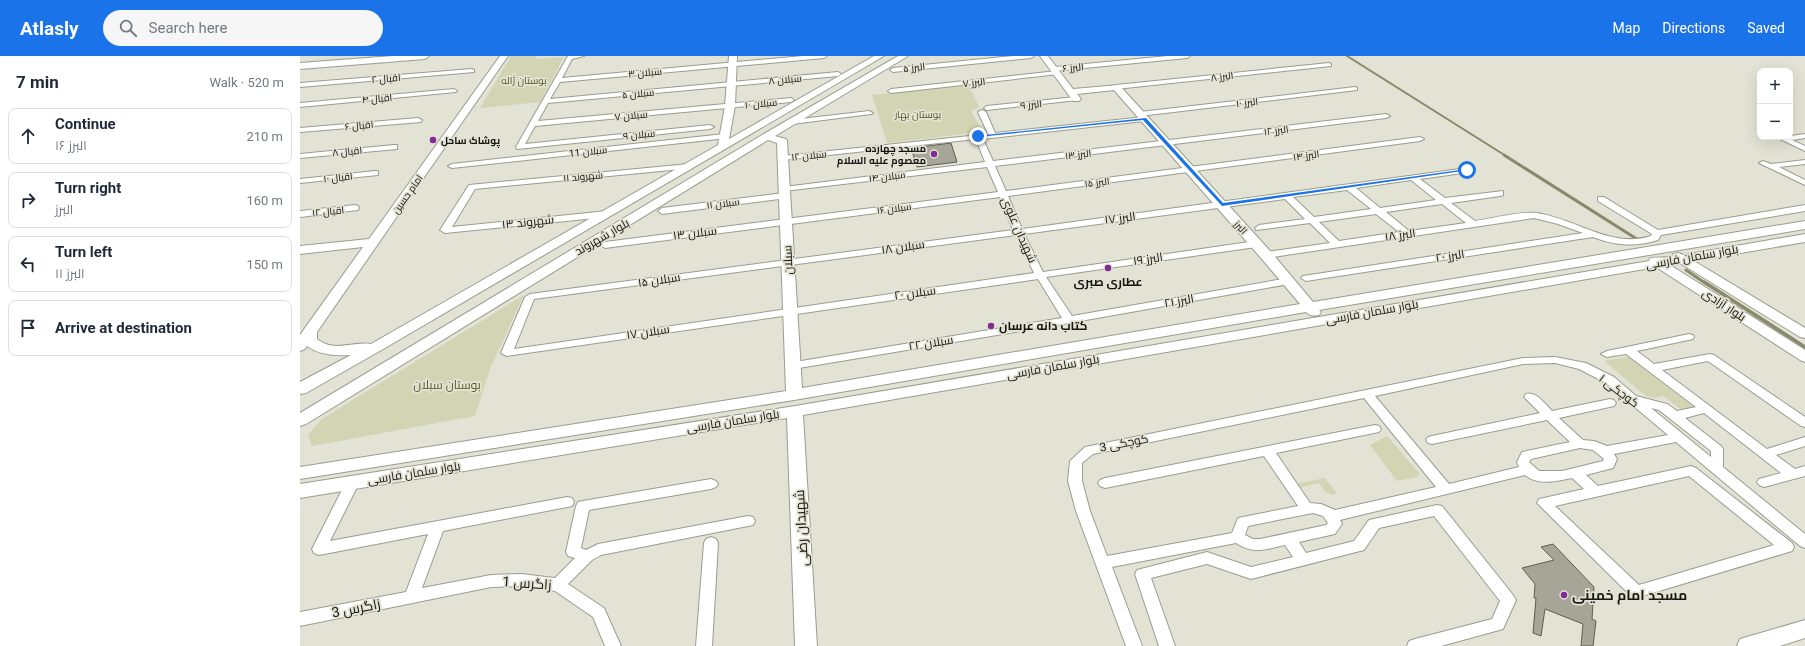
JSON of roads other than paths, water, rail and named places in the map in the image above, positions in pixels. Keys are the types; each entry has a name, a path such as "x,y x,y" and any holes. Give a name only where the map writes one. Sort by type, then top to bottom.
{"main road":[{"path":"300,65 323,61 395,56"},
{"path":"323,61 425,56"},
{"name":"امام حسین","path":"300,346 504,56"},
{"path":"892,66 899,56"},
{"name":"بلوار شهروند","path":"300,420 458,325 600,243 628,222 766,137 892,66 904,56"},
{"path":"1044,56 1073,95 1119,91"},
{"name":"بلوار شهروند","path":"300,389 380,345 609,213 689,166 723,141 764,122 879,57"},
{"path":"723,141 730,106 733,60"},
{"name":"البرز","path":"1119,91 1192,171 1322,321"},
{"path":"726,125 745,126 764,122"},
{"name":"سبلان","path":"766,137 782,141 795,403"},
{"path":"609,213 602,219 604,224 612,225 628,222"},
{"name":"بلوار سلمان فارسی","path":"300,473 795,403 1322,321 1616,271 1701,242 1805,225"},
{"path":"573,234 591,233 596,236 600,243"},
{"path":"1798,239 1805,247"},
{"name":"بلوار سلمان فارسی","path":"300,491 352,483 795,403 1310,307 1642,253 1681,259 1798,239"},
{"path":"1701,242 1719,252"},
{"path":"300,250 371,245"},
{"path":"300,256 371,245"},
{"name":"بلوار آزادی","path":"1661,256 1805,357"},
{"name":"بلوار آزادی","path":"1681,259 1805,334"},
{"path":"1599,260 1616,271"},
{"path":"310,332 309,340 316,347 328,350 344,351 380,345"},
{"name":"شهیدان رضی","path":"795,403 806,646"},
{"path":"1748,646 1805,629"}],"street":[{"path":"533,124 570,57 581,56"},
{"name":"سبلان ۳","path":"557,80 733,60 824,56"},
{"name":"البرز ۵","path":"892,66 1031,56"},
{"name":"البرز ۶","path":"1055,71 1187,56"},
{"name":"البرز ۸","path":"1119,91 1329,65"},
{"name":"اقبال ۲","path":"300,85 472,71"},
{"name":"البرز ۷","path":"891,90 1055,71"},
{"name":"سبلان ۸","path":"731,84 838,74"},
{"name":"سبلان ۵","path":"546,101 731,84"},
{"name":"البرز ۱۰","path":"992,135 1355,89"},
{"name":"اقبال ۴","path":"300,105 454,91"},
{"name":"البرز ۹","path":"992,135 984,110 1073,95"},
{"name":"سبلان ۱۰","path":"730,106 791,100"},
{"name":"سبلان ۷","path":"533,124 730,106"},
{"path":"792,122 870,113"},
{"name":"البرز ۱۲","path":"1166,144 1386,116"},
{"name":"اقبال ۶","path":"300,130 418,120"},
{"name":"سبلان ۹","path":"533,124 520,147 710,127"},
{"name":"سبلان ۱۲","path":"783,158 992,135"},
{"name":"شهیدان علوی","path":"978,136 1018,231 1040,275 1069,320"},
{"path":"1805,136 1784,139 1805,149"},
{"name":"البرز ۱۴","path":"1192,171 1420,139"},
{"name":"سبلان 11","path":"452,166 723,141"},
{"name":"البرز ۱۳","path":"989,164 1166,144"},
{"name":"اقبال ۸","path":"300,156 394,147"},
{"path":"1805,162 1766,165 1805,183"},
{"name":"سبلان ۱۴","path":"784,192 989,164"},
{"path":"1780,165 1805,177"},
{"name":"شهروند ۱۱","path":"449,230 445,230 470,189 477,186 689,166"},
{"name":"البرز ۱۷","path":"1018,231 1222,205 1467,170"},
{"name":"البرز ۱۵","path":"1003,194 1192,171"},
{"name":"اقبال ۱۰","path":"300,181 375,173"},
{"path":"1413,178 1473,224"},
{"path":"1349,187 1407,234"},
{"name":"سبلان ۱۱","path":"662,211 784,192"},
{"path":"1259,228 1500,193"},
{"name":"سبلان ۱۶","path":"786,222 1003,194"},
{"path":"1287,196 1337,244"},
{"path":"1601,199 1657,232 1805,208"},
{"name":"اقبال ۱۲","path":"300,214 355,208"},
{"name":"شهروند ۱۳","path":"449,230 609,213"},
{"name":"البرز ۱۸","path":"1266,255 1534,215 1553,219 1593,234"},
{"name":"سبلان ۱۳","path":"600,243 786,222"},
{"name":"سبلان ۱۸","path":"788,262 1018,231"},
{"path":"1593,234 1612,242 1629,244 1655,238 1657,232"},
{"name":"البرز ۲۰","path":"1306,278 1593,234"},
{"name":"البرز ۱۹","path":"1040,275 1256,244"},
{"name":"سبلان ۱۵","path":"507,352 530,297 788,262"},
{"name":"سبلان ۲۰","path":"790,311 1040,275"},
{"name":"البرز ۲۱","path":"1069,320 1289,282"},
{"name":"سبلان ۱۷","path":"507,352 790,311"},
{"name":"سبلان ۲۲","path":"793,365 1069,320"},
{"path":"1607,354 1689,337"},
{"path":"1628,350 1792,474"},
{"path":"1652,368 1710,357 1805,423"},
{"name":"کوچکی ۱","path":"1367,394 1523,361 1555,360 1582,366 1610,380 1805,542"},
{"path":"1367,394 1446,489"},
{"name":"کوچکی 3","path":"1134,646 1083,511 1075,481 1076,461 1089,450 1367,394"},
{"path":"1530,397 1580,444"},
{"path":"1631,398 1662,407 1717,449 1717,470"},
{"path":"1432,440 1610,403"},
{"path":"1674,416 1706,409"},
{"path":"1105,483 1375,429"},
{"path":"1606,451 1678,437"},
{"path":"1765,454 1805,441"},
{"path":"1580,444 1596,445 1606,451 1611,458 1608,464 1552,477 1537,476 1527,470 1523,462 1526,455 1580,444"},
{"path":"1268,451 1307,509"},
{"path":"1333,516 1527,470"},
{"path":"1691,471 1787,547 1636,592 1544,503 1596,492 1691,471"},
{"path":"1764,482 1805,471"},
{"path":"1574,472 1596,492"},
{"path":"352,483 319,550 567,502"},
{"path":"587,556 574,552 583,506 711,484"},
{"path":"1103,563 1238,537 1250,545 1260,546 1330,530 1335,524 1333,516 1324,509 1307,509 1243,522 1238,529 1238,537"},
{"path":"1168,646 1142,574 1207,558 1250,573 1360,546 1374,524 1437,510 1508,600 1498,624 1415,646"},
{"path":"558,585 587,556 598,550 748,521"},
{"path":"412,596 437,527"},
{"path":"1289,539 1303,560"},
{"path":"704,646 711,543"},
{"name":"زاگرس 1","path":"412,596 491,581 521,580 558,585 599,613 613,646"},
{"name":"زاگرس 3","path":"300,619 412,596"}],"waterway":[{"path":"1347,56 1506,156"},
{"path":"1504,155 1640,241"},
{"path":"1686,270 1705,283"},
{"path":"1704,282 1805,347"}],"place":[{"name":"پوشاک ساحل","path":"433,140"},
{"name":"مسجد چهارده معصوم علیه السلام","path":"934,154"},
{"name":"عطاری صبری","path":"1108,268"},
{"name":"کتاب دانه عرسان","path":"991,326"},
{"name":"مسجد امام خمینی","path":"1564,595"}],"park label":[{"name":"بوستان ژاله","path":"524,80"},
{"name":"بوستان بهار","path":"918,114"},
{"name":"بوستان سبلان","path":"447,385"}]}
